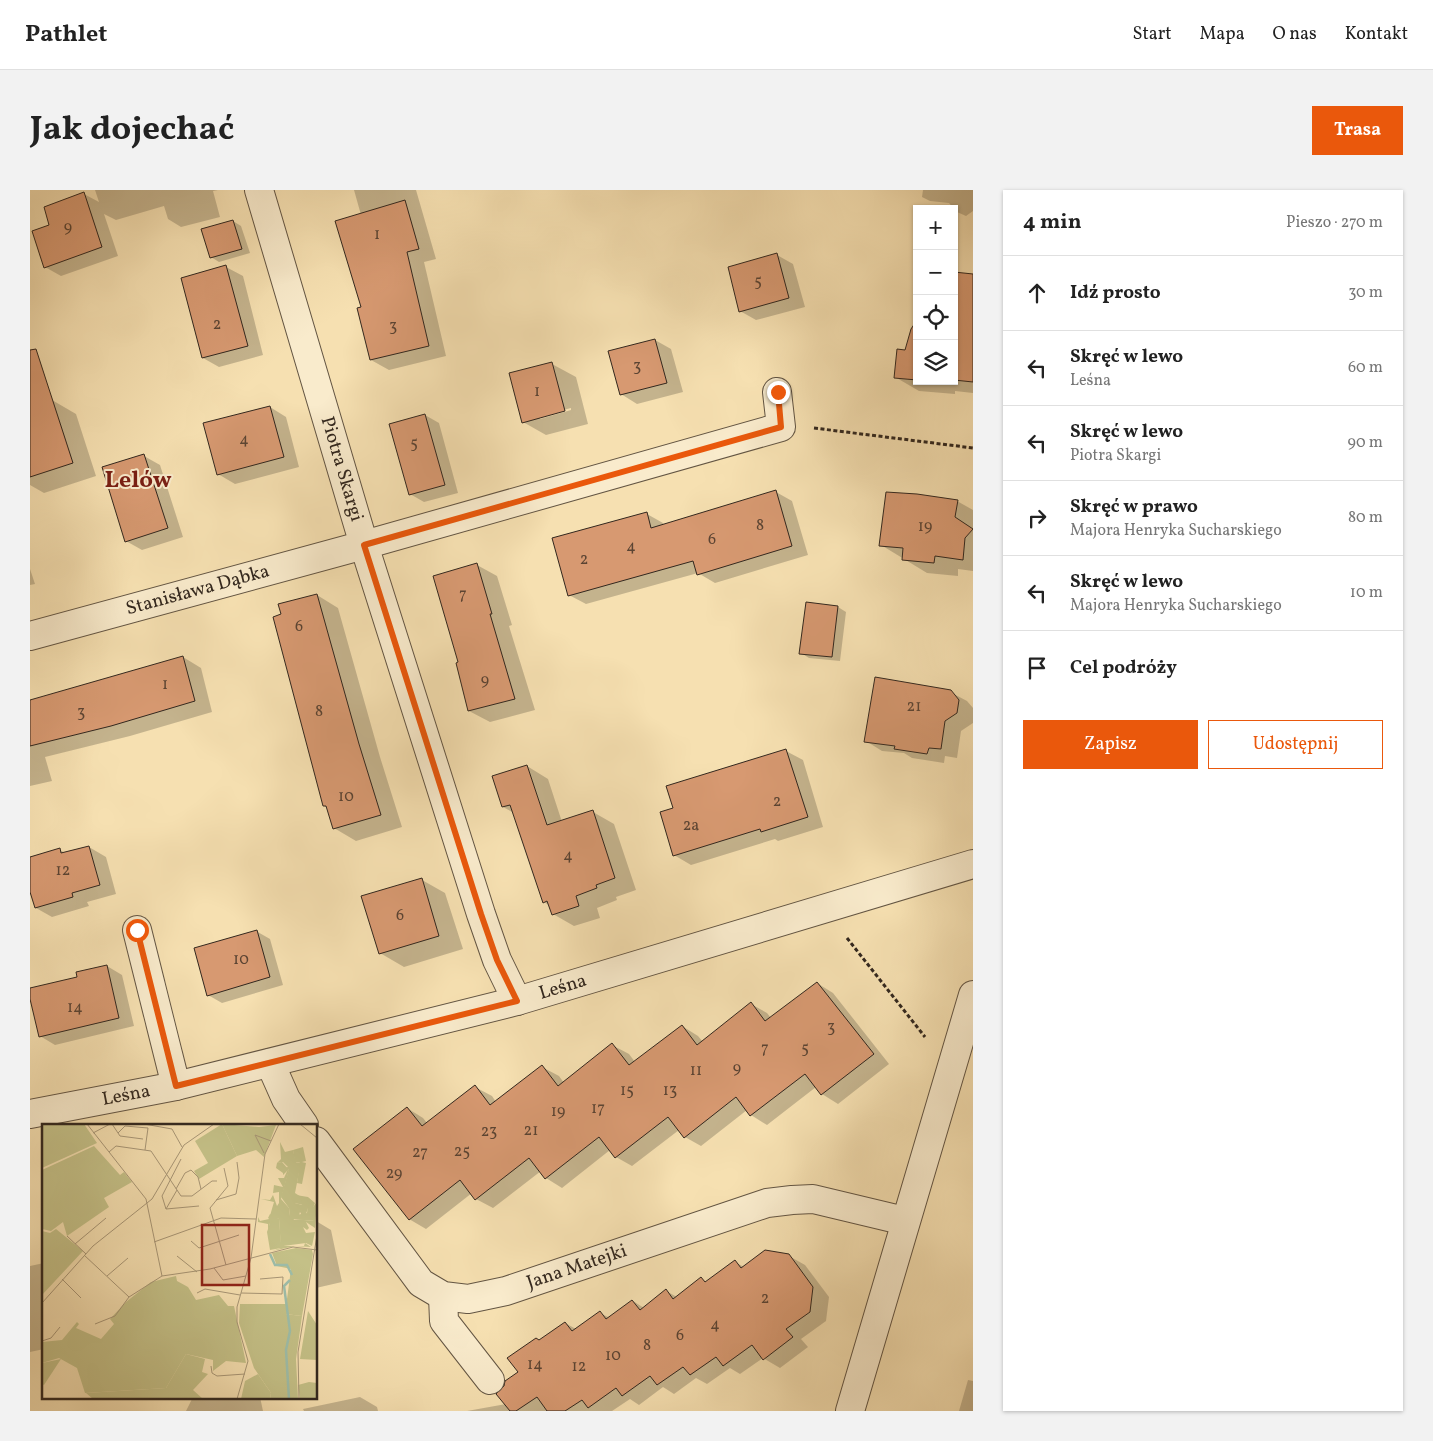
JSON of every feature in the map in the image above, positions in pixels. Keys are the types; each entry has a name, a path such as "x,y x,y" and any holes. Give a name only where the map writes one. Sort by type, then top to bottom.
{"street":[{"name":"Piotra Skargi","path":"258,190 364,545 481,914 497,960 517,1001"},
{"name":"Stanisława Dąbka","path":"30,636 364,545 781,427 778,392"},
{"name":"Leśna","path":"30,1114 176,1086 517,1001 973,864"},
{"path":"137,930 176,1086"},
{"path":"850,1411 973,995"},
{"path":"270,1063 286,1099 303,1124"},
{"name":"Jana Matejki","path":"318,1144 422,1283 443,1296 468,1299 506,1290 766,1203 813,1199 905,1221"},
{"path":"443,1296 444,1321 490,1380"}],"path":[{"path":"814,428 973,448"},
{"path":"844,933 928,1041"}],"building":[{"path":"84,192 102,247 44,268 32,231 49,225 44,207"},
{"path":"405,200 419,249 407,252 429,346 370,360 357,308 361,307 335,221"},
{"path":"233,220 242,249 210,258 201,229"},
{"path":"777,253 789,298 739,312 728,267"},
{"path":"226,265 248,346 202,358 181,278"},
{"path":"958,272 973,274 973,382 958,380"},
{"path":"913,326 913,380 894,378 897,349 905,350"},
{"path":"655,339 667,383 620,395 608,351"},
{"path":"36,349 73,463 30,477 30,350"},
{"path":"552,362 565,411 522,423 509,373"},
{"path":"270,406 284,457 217,475 203,423"},
{"path":"425,414 445,485 409,495 389,424"},
{"path":"144,454 168,528 125,542 102,467"},
{"path":"776,490 792,546 697,575 693,561 568,596 552,538 647,512 651,528"},
{"path":"886,492 958,500 955,517 973,529 965,538 963,560 935,556 934,563 902,560 903,548 879,546"},
{"path":"477,563 515,699 468,711 456,663 458,662 433,576"},
{"path":"317,594 381,815 333,829 326,806 323,806 273,617 281,614 278,604"},
{"path":"806,602 838,606 832,657 799,654"},
{"path":"183,656 195,701 111,726 30,746 30,700"},
{"path":"875,677 951,690 959,700 957,713 945,721 941,749 929,748 927,754 894,749 895,746 864,742"},
{"path":"786,749 808,817 761,832 760,829 673,856 660,812 673,808 666,786"},
{"path":"527,765 547,825 593,810 615,878 596,885 597,888 576,896 579,906 552,915 547,901 543,903 510,805 502,807 492,776"},
{"path":"89,846 100,885 72,893 73,897 35,908 30,892 30,857 60,848 61,853"},
{"path":"422,878 439,936 379,954 361,896"},
{"path":"257,930 270,977 207,996 194,948"},
{"path":"107,965 119,1018 39,1037 30,999 30,988 77,977 76,972"},
{"path":"817,982 874,1054 821,1095 805,1074 750,1116 736,1097 684,1138 668,1117 615,1158 599,1137 545,1179 529,1158 475,1200 460,1180 409,1220 353,1149 407,1107 422,1126 475,1085 490,1105 542,1065 558,1086 612,1043 629,1065 682,1025 697,1045 751,1002 765,1021"},
{"path":"765,1250 789,1254 813,1287 810,1312 786,1329 793,1337 763,1360 752,1345 723,1366 716,1357 690,1375 683,1367 657,1385 650,1376 622,1396 616,1388 588,1408 582,1400 565,1411 547,1411 537,1397 516,1411 510,1411 496,1394 504,1386 505,1381 518,1372 507,1358 536,1338 539,1340 565,1322 572,1331 600,1311 606,1319 632,1300 640,1310 666,1289 673,1299 701,1277 705,1282 735,1260 741,1268"}],"district":[{"name":"Lelów","path":"138,481"}],"route":[{"path":"137,930 176,1086 517,1001 497,960 481,914 364,545 781,427 778,392"}]}
